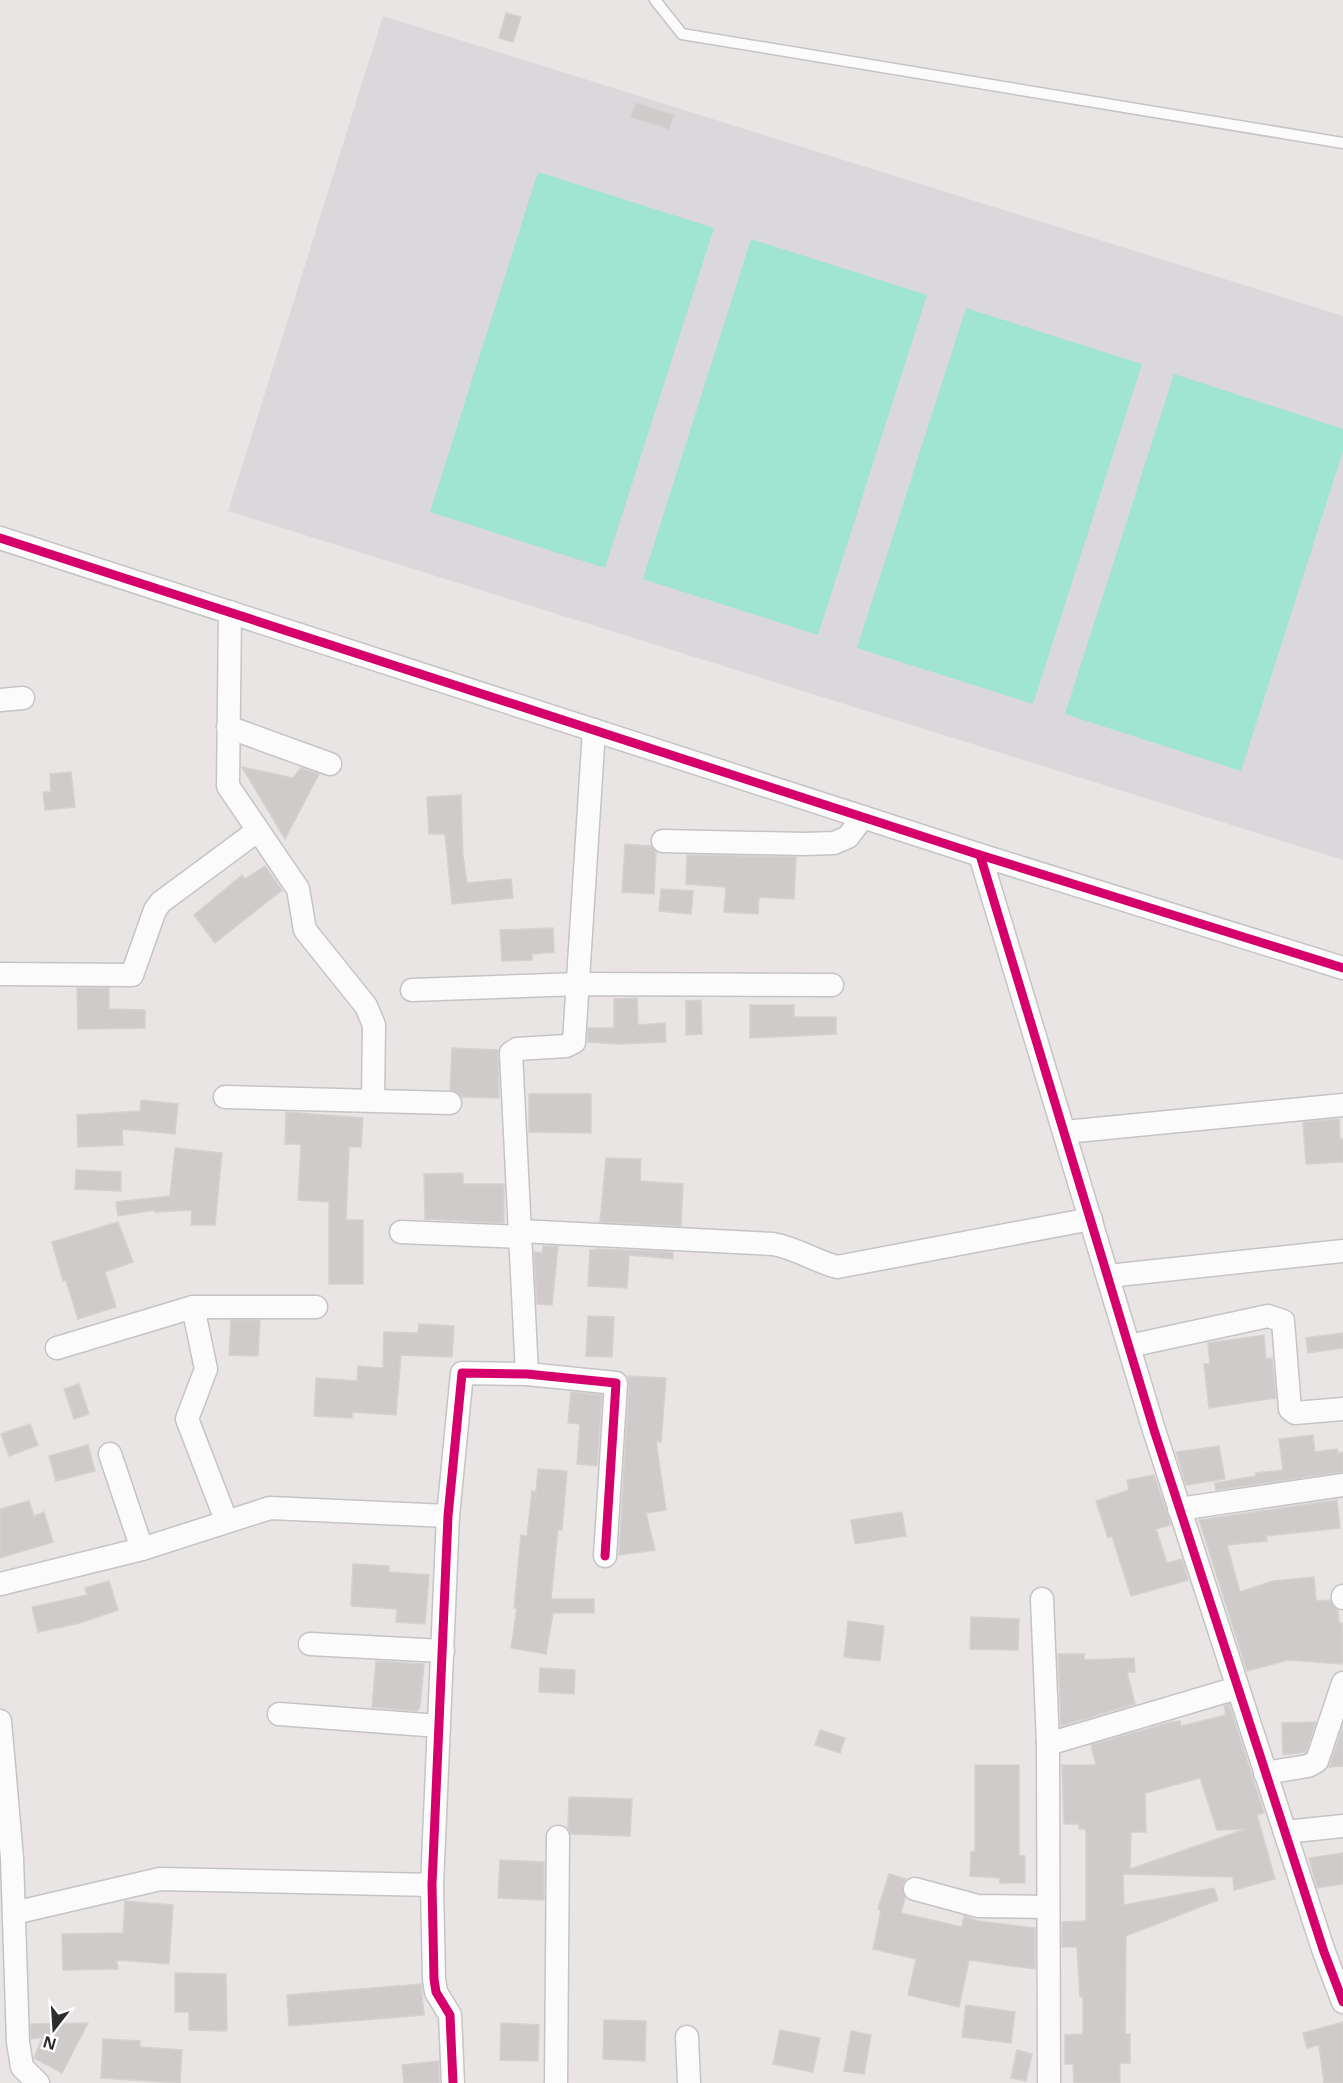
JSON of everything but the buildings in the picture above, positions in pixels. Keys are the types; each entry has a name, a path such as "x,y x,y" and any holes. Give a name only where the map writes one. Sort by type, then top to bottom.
{"street":[{"path":"0,538 980,855 1343,968"},
{"path":"230,612 228,786 256,831 298,889 305,930 366,1006 374,1025 373,1100"},
{"path":"0,700 23,698"},
{"path":"228,727 330,764"},
{"path":"527,1374 511,1053 517,1049 566,1046 574,1042 594,730"},
{"path":"663,841 834,843 848,837 863,817"},
{"path":"0,974 132,975 155,910 161,902 256,831"},
{"path":"980,855 1179,1509 1285,1832 1333,1951 1343,2002"},
{"path":"412,990 579,984 832,985"},
{"path":"225,1097 450,1103"},
{"path":"1065,1132 1343,1105"},
{"path":"401,1232 520,1234 773,1244 793,1248 837,1267 1091,1219"},
{"path":"1108,1276 1343,1251"},
{"path":"193,1307 206,1369 187,1419 226,1520"},
{"path":"57,1348 193,1307 316,1307"},
{"path":"1129,1346 1268,1316 1278,1318 1283,1322 1290,1408 1295,1413 1307,1414 1343,1409"},
{"path":"453,2083 450,2015 436,1992 434,1978 432,1885 448,1516 462,1373 527,1374 615,1383 605,1556"},
{"path":"110,1454 142,1549"},
{"path":"1179,1509 1343,1485"},
{"path":"0,1584 142,1549 226,1520 270,1508 448,1516"},
{"path":"1042,1599 1048,1744 1049,2083"},
{"path":"310,1644 443,1651"},
{"path":"1265,1773 1308,1766 1317,1761 1343,1683"},
{"path":"1048,1744 1238,1688"},
{"path":"279,1714 439,1726"},
{"path":"0,1721 12,1858 18,2042 22,2067 38,2083"},
{"path":"1285,1832 1343,1826"},
{"path":"555,2083 558,1837"},
{"path":"14,1913 160,1879 432,1885"},
{"path":"915,1889 978,1906 1048,1907"},
{"path":"687,2037 689,2083"}],"lane":[{"path":"655,0 682,34 1343,142"}],"shaded area":[{"path":"383,16 1343,316 1343,860 228,511"},
{"path":"538,172 714,228 605,568 430,512"},
{"path":"751,239 927,295 818,635 643,579"},
{"path":"966,308 1142,364 1033,704 857,648"},
{"path":"1174,374 1343,429 1343,451 1241,771 1065,714"}],"cycle path":[{"path":"0,538 980,855 1343,968"},
{"path":"980,855 1154,1430 1324,1952 1343,2002"},
{"path":"453,2083 450,2015 436,1992 434,1979 432,1885 448,1516 462,1373 527,1374 616,1383 605,1556"}]}
